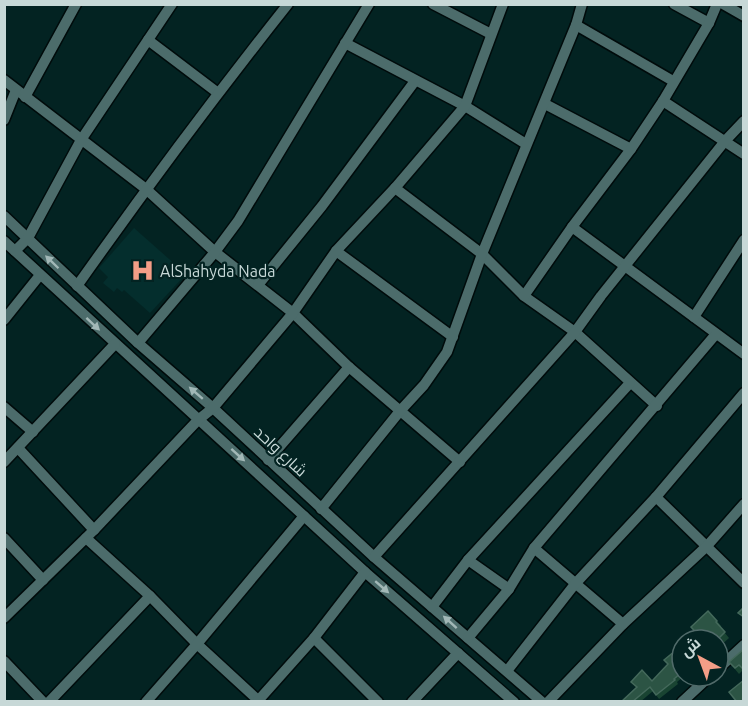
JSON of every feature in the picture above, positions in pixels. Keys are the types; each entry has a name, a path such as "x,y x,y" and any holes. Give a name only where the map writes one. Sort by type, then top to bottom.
{"street":[{"path":"4,120 76,4"},
{"path":"15,251 28,238 81,140 172,4"},
{"path":"77,286 146,189 288,4"},
{"path":"138,344 238,221 369,4"},
{"path":"433,4 491,34"},
{"path":"4,618 90,534 198,420 213,408 293,313 336,251 395,188 465,106 503,4"},
{"path":"321,509 431,376 447,352 482,254 576,25 582,4"},
{"path":"674,4 709,23"},
{"path":"524,296 631,149 663,101 709,23 717,4"},
{"path":"723,4 744,16"},
{"path":"576,25 674,81"},
{"path":"148,40 218,93"},
{"path":"345,43 465,106 526,144"},
{"path":"4,80 146,189 215,252 293,313 349,367 460,462"},
{"path":"258,285 322,206 415,81"},
{"path":"663,101 744,154"},
{"path":"544,104 631,149"},
{"path":"374,557 575,332 724,141 744,121"},
{"path":"395,188 482,254 524,296 575,332 657,406"},
{"name":"شارع واحد","path":"4,216 138,344 213,408 374,557 542,702"},
{"path":"572,227 716,334 742,350"},
{"name":"شارع واحد","path":"4,241 365,572 514,702"},
{"path":"693,317 743,242"},
{"path":"336,251 453,338"},
{"path":"4,320 40,275"},
{"path":"468,639 509,589 534,549 716,334"},
{"path":"4,462 115,344"},
{"path":"268,460 349,367"},
{"path":"432,607 468,560 630,383"},
{"path":"507,671 575,584 656,497 744,393"},
{"path":"4,407 33,432"},
{"path":"18,448 90,534 197,644 258,701 314,638 365,572"},
{"path":"656,497 744,583"},
{"path":"548,702 623,624 707,546 744,504"},
{"path":"146,702 304,516"},
{"path":"4,538 43,580"},
{"path":"534,549 623,624"},
{"path":"468,560 509,589"},
{"path":"49,702 150,596"},
{"path":"314,638 378,702"},
{"path":"730,658 744,645"},
{"path":"412,702 458,653"},
{"path":"4,661 43,702"},
{"path":"682,702 697,688"}],"shaded area":[{"name":"AlShahyda Nada","path":"134,228 186,274 150,313 124,290 122,292 117,288 114,292 103,283 108,277 99,268"}],"building":[{"path":"744,607 744,617 738,613"},
{"path":"708,611 721,628 692,628"},
{"path":"744,649 744,670 739,665 735,668 730,661"},
{"path":"670,655 670,684 656,695 650,687 632,702 621,702 637,687 631,682 642,670 652,681 668,664 664,660"},
{"path":"744,680 744,702 737,702 729,692"}],"place":[{"name":"AlShahyda Nada","path":"142,271"}]}
